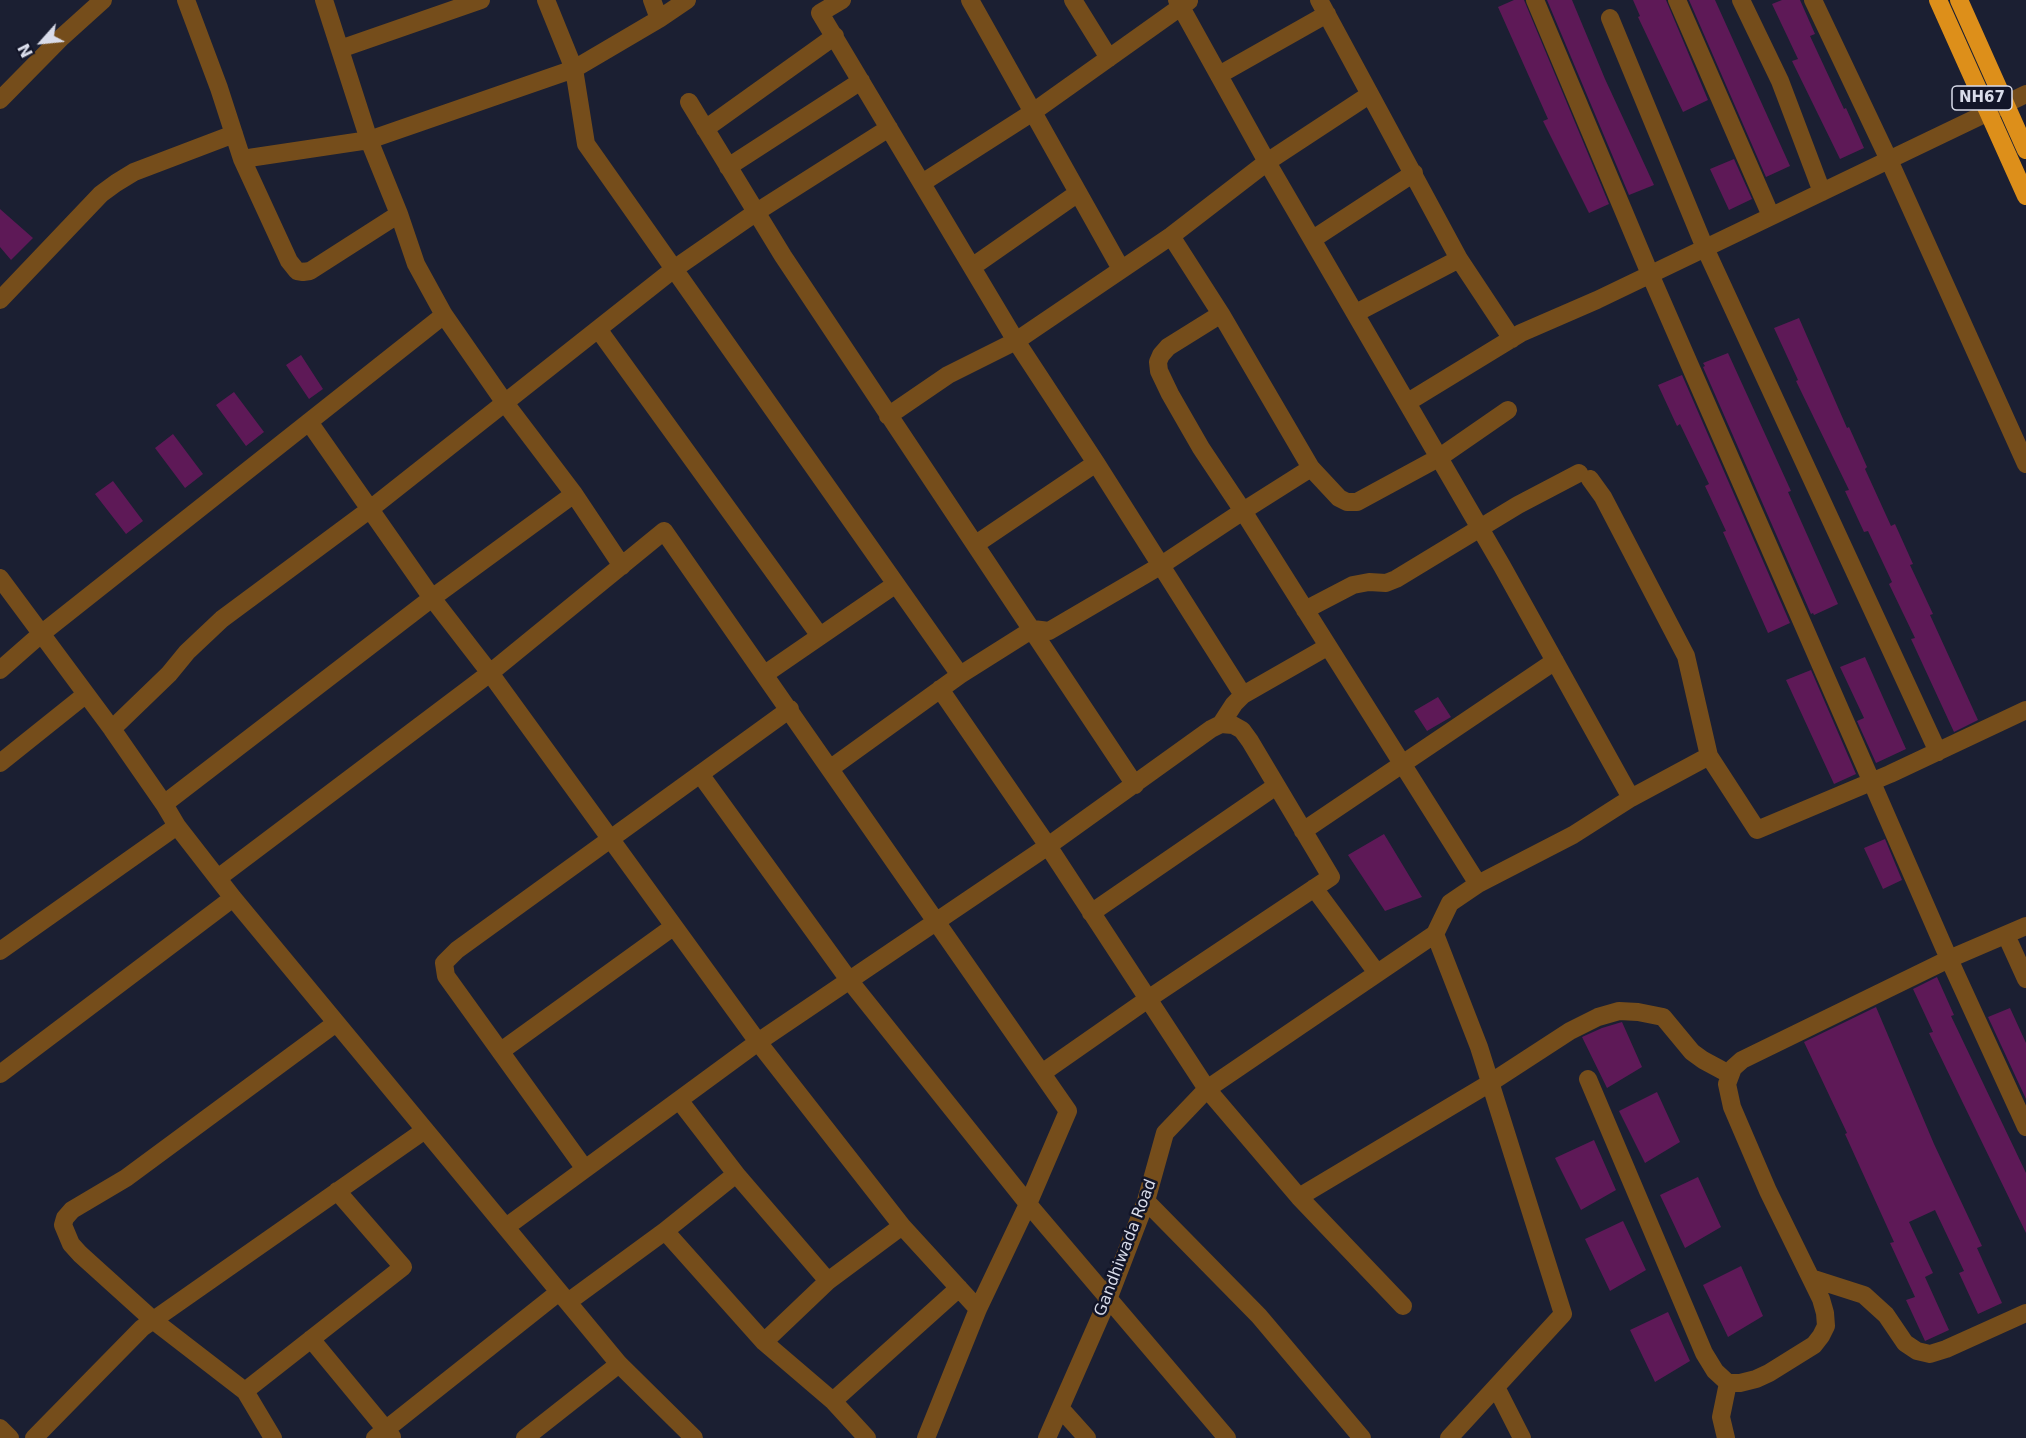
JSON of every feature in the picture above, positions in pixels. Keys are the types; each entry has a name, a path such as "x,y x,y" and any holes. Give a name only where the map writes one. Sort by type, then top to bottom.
{"highway":[{"name":"NH67","path":"1938,0 2026,196"},
{"name":"NH67","path":"1959,0 2026,150"}],"street":[{"path":"0,100 62,37 103,0"},
{"path":"186,0 242,159 289,261 297,271 303,272 317,267 399,214"},
{"path":"324,0 369,140 399,214 416,264 444,315 622,566"},
{"path":"340,49 481,0"},
{"path":"546,0 574,69 586,144 960,675"},
{"path":"652,0 659,19"},
{"path":"242,159 369,140 574,69 687,0"},
{"path":"842,0 820,13 1016,341 1243,695"},
{"path":"970,0 1121,269"},
{"path":"1073,0 1109,58"},
{"path":"1535,0 1650,274 1949,959 2026,1127"},
{"path":"1677,0 1771,216"},
{"path":"1741,0 1780,81 1822,192"},
{"path":"1813,0 1889,160 2026,464"},
{"path":"922,183 1033,112 1183,2 1219,75 1267,162 1408,402 1632,798"},
{"path":"1219,75 1323,7 1459,259 1512,339"},
{"path":"1610,18 1705,248 1938,752"},
{"path":"705,129 835,36"},
{"path":"728,167 861,81"},
{"path":"1408,402 1512,339 2026,94"},
{"path":"888,416 948,375 1016,341 1171,236 1267,162 1369,95"},
{"path":"689,102 755,213 1135,785"},
{"path":"112,729 222,619 369,510 674,269 755,213 889,128"},
{"path":"0,300 101,194 116,183 134,172 234,134"},
{"path":"1313,239 1414,173"},
{"path":"972,267 1078,193"},
{"path":"1171,236 1221,314 1311,468 1339,498 1347,502 1357,502 1440,458 1508,411"},
{"path":"1356,313 1459,259"},
{"path":"1221,314 1168,347 1161,355 1158,362 1160,371 1170,394 1201,448 1478,884"},
{"path":"0,670 41,634 444,315"},
{"path":"598,329 820,636"},
{"path":"309,422 432,598 490,673 758,1042 902,1226 978,1309"},
{"path":"976,544 1096,463"},
{"path":"831,768 960,675 1033,629 1049,631 1160,566 1311,468"},
{"path":"1305,610 1353,585 1369,582 1386,583 1396,579 1518,505 1584,476 1603,497 1686,656 1709,756 1757,830 1873,782 2026,710"},
{"path":"164,804 432,598 573,494"},
{"path":"218,878 490,673 664,531 1068,1111 1028,1204 978,1309 926,1438"},
{"path":"0,578 112,729 177,826 233,898 620,1364 694,1438"},
{"path":"765,674 896,584"},
{"path":"506,1227 758,1042 1048,846 1221,724 1243,695 1328,647"},
{"path":"1303,831 1556,662"},
{"path":"940,689 1048,846 1207,1089 1299,1197 1403,1306"},
{"path":"0,763 85,695"},
{"path":"585,1169 446,976 444,963 457,950 790,709"},
{"path":"1042,1073 1331,877 1250,741 1242,730 1233,725 1221,724"},
{"path":"1449,1438 1563,1314 1479,1047 1435,934 1450,903 1478,884 1573,835 1632,798 1709,756"},
{"path":"700,774 849,980 1028,1204 1227,1438"},
{"path":"1091,913 1276,786"},
{"path":"0,951 177,826"},
{"path":"1314,888 1377,973"},
{"path":"0,1074 233,898"},
{"path":"1588,1079 1704,1353 1715,1371 1728,1383 1740,1383 1769,1373 1814,1345 1826,1326 1825,1313 1732,1107 1727,1084 1729,1074 1742,1060 1949,959 2026,926"},
{"path":"501,1051 673,927"},
{"name":"Gandhiwada Road","path":"1047,1438 1109,1297 1146,1201 1165,1133 1207,1089 1435,934"},
{"path":"2006,935 2026,979"},
{"path":"1299,1197 1490,1083 1570,1031 1598,1017 1619,1011 1663,1017 1692,1052 1729,1074"},
{"path":"273,1438 245,1391 153,1320 71,1244 63,1225 65,1218 72,1210 126,1178 336,1023"},
{"path":"679,1100 736,1174 828,1281"},
{"path":"34,1438 142,1328 425,1130"},
{"path":"311,1339 385,1435 564,1297 665,1231 736,1174"},
{"path":"245,1391 403,1267 337,1191"},
{"path":"1146,1201 1259,1316 1362,1438"},
{"path":"764,1342 828,1281 902,1226"},
{"path":"665,1231 764,1342 833,1401 867,1438"},
{"path":"1811,1278 1864,1295 1886,1315 1905,1343 1917,1351 1930,1354 2026,1313"},
{"path":"833,1401 959,1288"},
{"path":"525,1438 620,1364"},
{"path":"1726,1438 1721,1417 1728,1383"},
{"path":"1496,1387 1522,1438"},
{"path":"1060,1409 1087,1438"},
{"path":"0,1428 10,1438"}],"building":[{"path":"1514,0 1524,0 1609,204 1589,213 1543,121 1548,119 1498,7"},
{"path":"1547,0 1572,0 1605,79 1654,185 1629,195"},
{"path":"1633,0 1666,0 1708,100 1683,112 1638,17 1640,16"},
{"path":"1689,0 1715,0 1790,166 1766,177"},
{"path":"1782,0 1800,0 1815,34 1810,36 1864,148 1840,159 1792,61 1798,59 1772,4"},
{"path":"1734,159 1752,199 1729,210 1710,169"},
{"path":"0,209 33,238 11,260 0,247"},
{"path":"1799,318 1847,428 1849,427 1867,467 1865,469 1891,526 1895,524 1913,564 1910,565 1933,614 1930,615 1978,720 1954,732 1911,639 1915,638 1889,584 1892,582 1868,531 1864,532 1845,491 1849,490 1796,381 1798,380 1774,328"},
{"path":"1728,353 1791,491 1788,492 1838,604 1814,615 1811,614 1703,367 1705,366 1703,363"},
{"path":"301,355 323,389 309,399 286,365"},
{"path":"1682,375 1790,623 1768,633 1723,532 1726,531 1705,486 1709,484 1680,424 1677,426 1658,385"},
{"path":"234,392 264,432 246,446 216,405"},
{"path":"173,434 203,474 185,488 155,448"},
{"path":"113,481 143,521 126,534 95,494"},
{"path":"1865,657 1906,749 1876,763 1857,721 1864,718 1840,667"},
{"path":"1811,670 1856,774 1834,784 1786,680"},
{"path":"1438,697 1451,717 1427,731 1414,711"},
{"path":"1384,834 1422,897 1385,911 1348,855"},
{"path":"1885,839 1902,880 1883,889 1864,848"},
{"path":"1937,977 1954,1015 1951,1016 2026,1173 2026,1233 1929,1033 1933,1032 1913,989"},
{"path":"1876,1007 1934,1144 1982,1246 1977,1248 2002,1303 1978,1314 1959,1273 1964,1271 1935,1210 1909,1222 1933,1273 1925,1277 1949,1330 1925,1341 1906,1300 1915,1297 1890,1243 1894,1242 1845,1134 1847,1133 1804,1042"},
{"path":"2010,1008 2026,1043 2026,1099 1988,1017"},
{"path":"1622,1022 1642,1067 1607,1088 1582,1037"},
{"path":"1657,1092 1680,1142 1645,1163 1619,1111"},
{"path":"1594,1140 1616,1190 1581,1210 1555,1158"},
{"path":"1698,1177 1721,1227 1685,1248 1660,1195"},
{"path":"1623,1221 1646,1270 1610,1291 1585,1239"},
{"path":"1741,1266 1763,1316 1728,1337 1703,1285"},
{"path":"1668,1312 1690,1361 1655,1382 1630,1330"}]}
